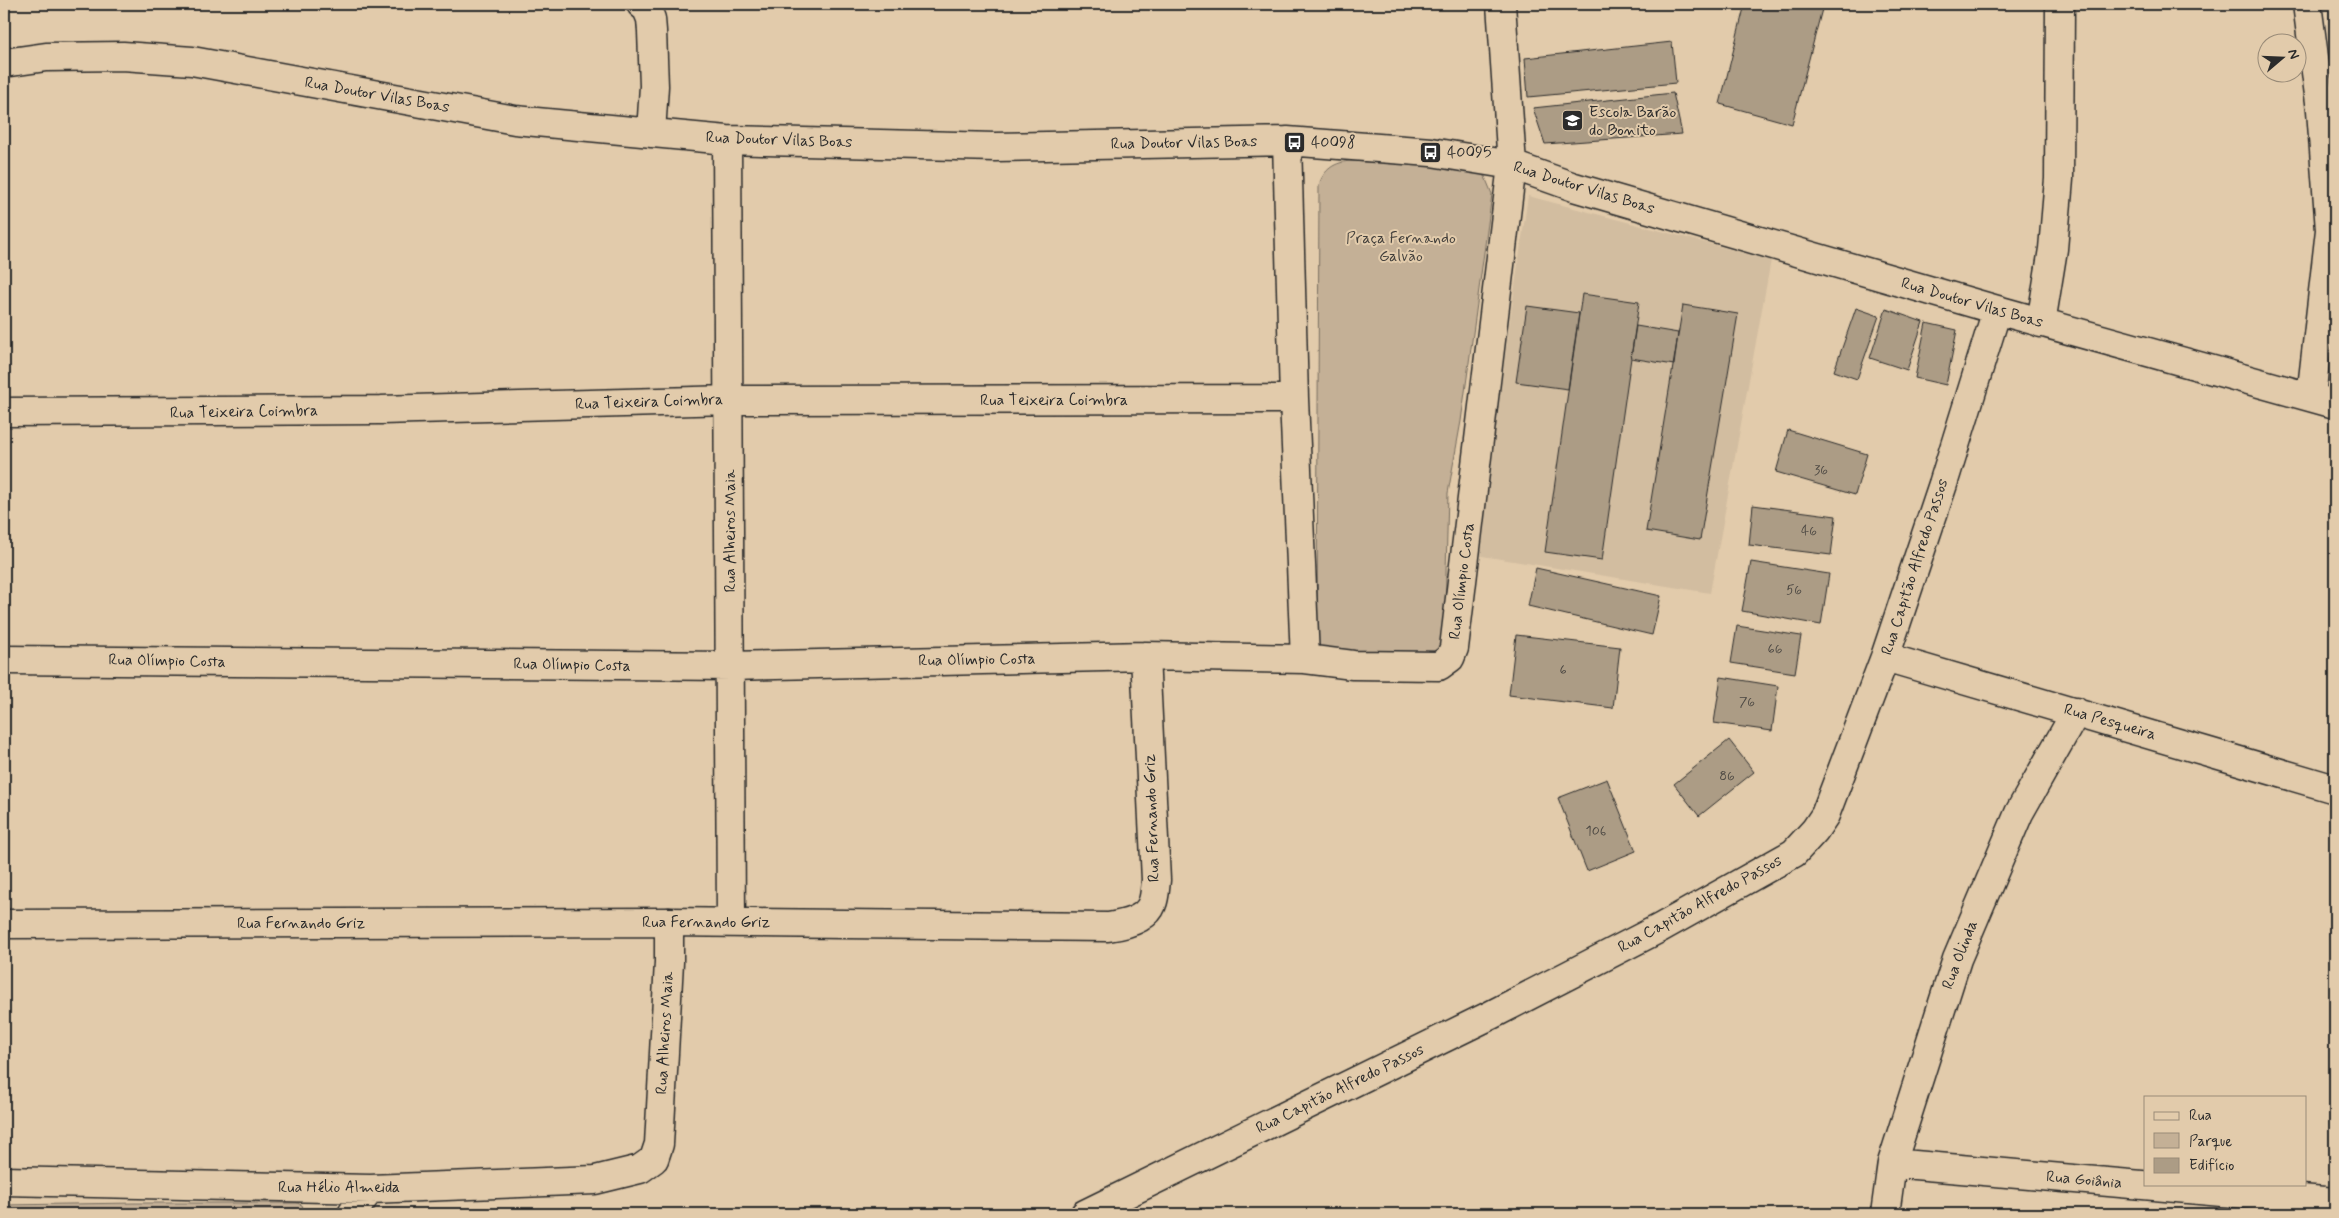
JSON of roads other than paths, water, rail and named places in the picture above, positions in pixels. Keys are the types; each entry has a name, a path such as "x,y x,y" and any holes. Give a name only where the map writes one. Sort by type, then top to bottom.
{"street":[{"path":"641,4 647,9 651,19 652,31 654,86 651,133"},
{"path":"1501,4 1512,165"},
{"path":"2041,323 2053,248 2060,179 2060,4"},
{"path":"2307,4 2322,110 2330,230 2323,400"},
{"name":"Rua Doutor Vilas Boas","path":"4,63 46,58 123,56 192,61 515,120 727,140 995,147 1287,142 1431,152 1512,165 1574,187 2041,323 2323,400"},
{"name":"Rua Alheiros Maia","path":"727,140 730,400 731,922"},
{"path":"1287,142 1294,399 1305,659"},
{"name":"Rua Olímpio Costa","path":"4,660 731,666 1145,656 1305,659 1353,665 1439,666 1450,658 1454,648 1512,165"},
{"name":"Rua Capitão Alfredo Passos","path":"1084,1214 1491,1015 1660,928 1794,853 1815,830 1825,815 1885,657 1943,484 1997,310"},
{"name":"Rua Teixeira Coimbra","path":"4,412 381,410 730,400 1294,399"},
{"name":"Rua Fernando Griz","path":"4,924 731,922 1108,927 1127,924 1146,913 1152,905 1156,880 1145,656"},
{"name":"Rua Pesqueira","path":"1885,657 2335,788"},
{"name":"Rua Olinda","path":"1885,1214 1892,1163 1957,959 2019,813 2076,712"},
{"name":"Rua Alheiros Maia","path":"659,1144 669,962 669,922"},
{"name":"Rua Hélio Almeida","path":"4,1181 370,1188 595,1180 640,1169 654,1159 659,1144"},
{"name":"Rua Goiânia","path":"1892,1163 2144,1185"},
{"name":"Rua Goiânia","path":"2153,1186 2335,1202"},
{"path":"352,1214 370,1188"}],"place":[{"name":"Escola Barão do Bonito","path":"1573,121"},
{"name":"40098","path":"1295,142"},
{"name":"40095","path":"1431,152"}],"park label":[{"name":"Praça Fernando Galvão","path":"1401,247"}]}
